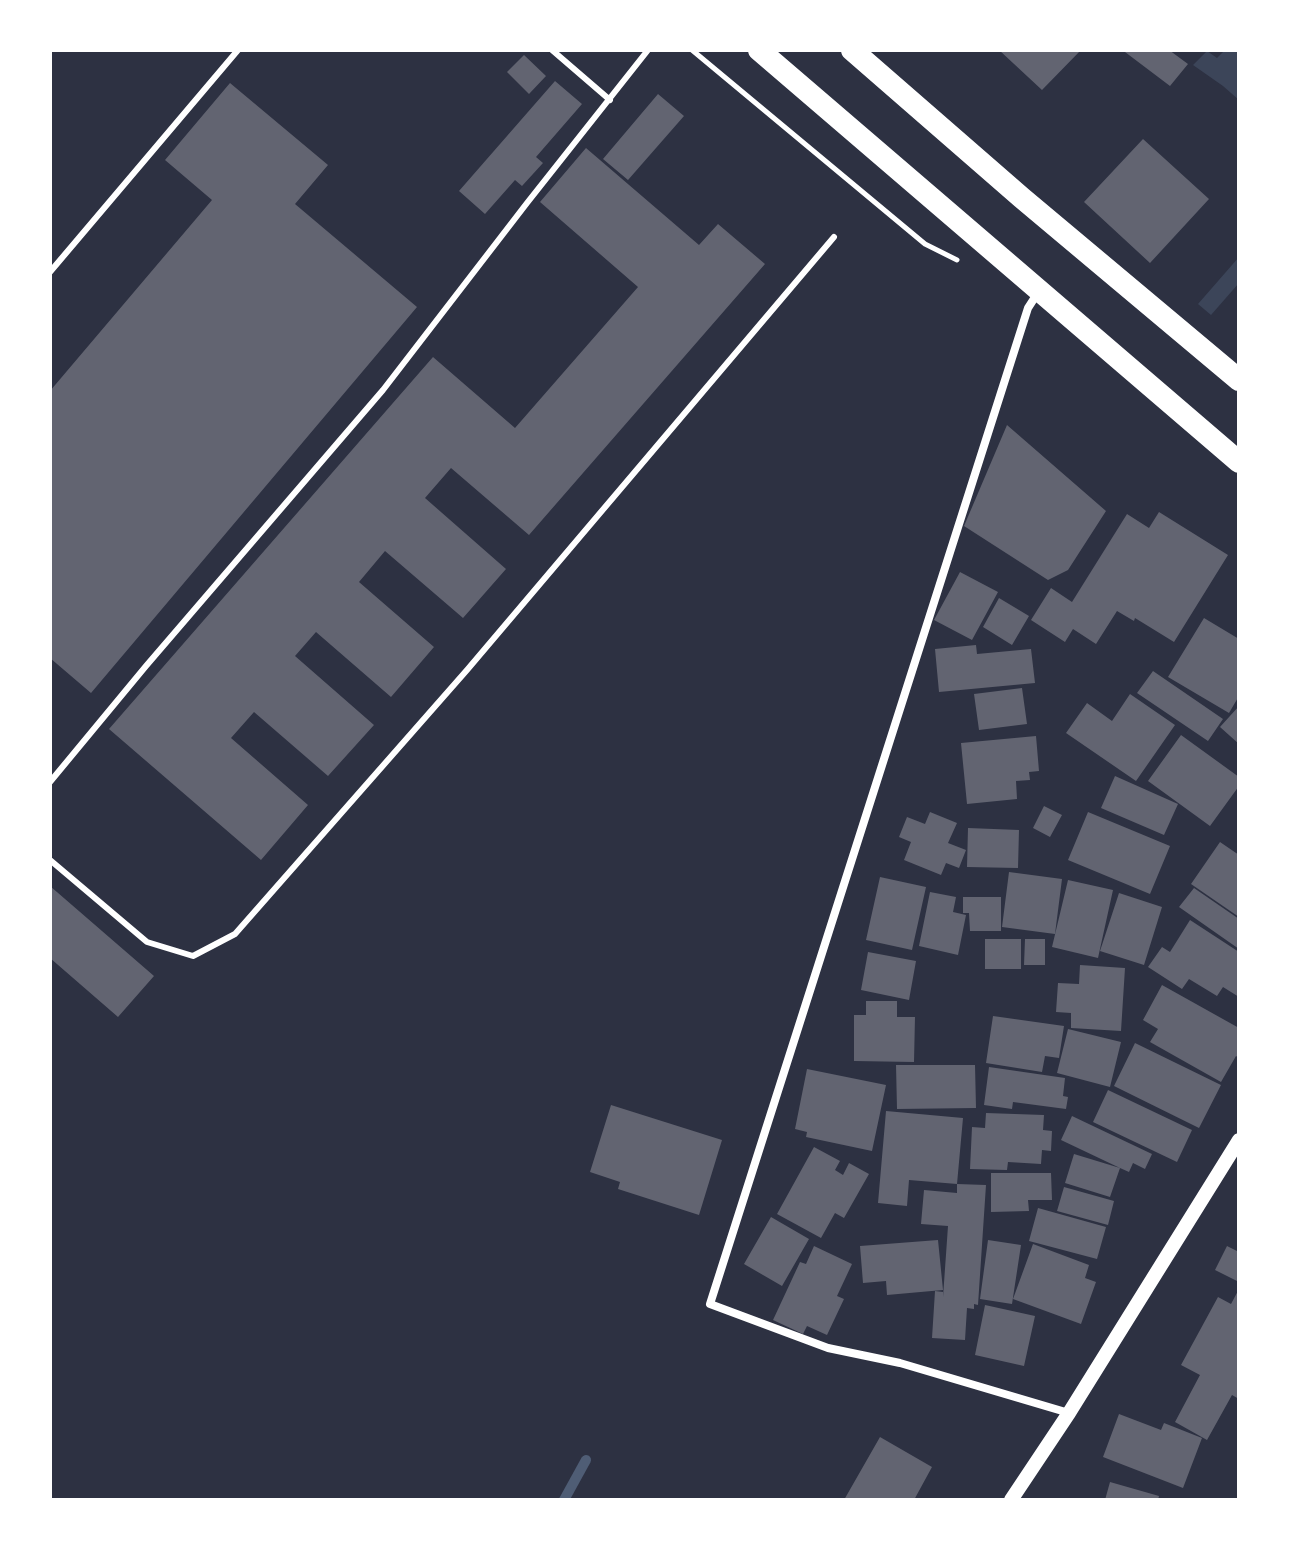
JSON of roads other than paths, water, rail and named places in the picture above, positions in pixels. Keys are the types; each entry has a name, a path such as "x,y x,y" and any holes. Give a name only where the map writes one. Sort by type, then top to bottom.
{"highway":[{"path":"759,50 1239,462"},
{"path":"852,50 1239,380"}],"street":[{"path":"1039,291 1028,308 710,1304 828,1348 900,1363 1069,1413"},
{"path":"1011,1500 1069,1413 1239,1140"}],"lane":[{"path":"50,272 238,50"},
{"path":"552,50 610,100"},
{"path":"50,782 383,390 648,50"},
{"path":"50,860 147,942 193,956 235,934 467,670 834,237"}],"waterway":[{"path":"564,1500 586,1460"}]}
